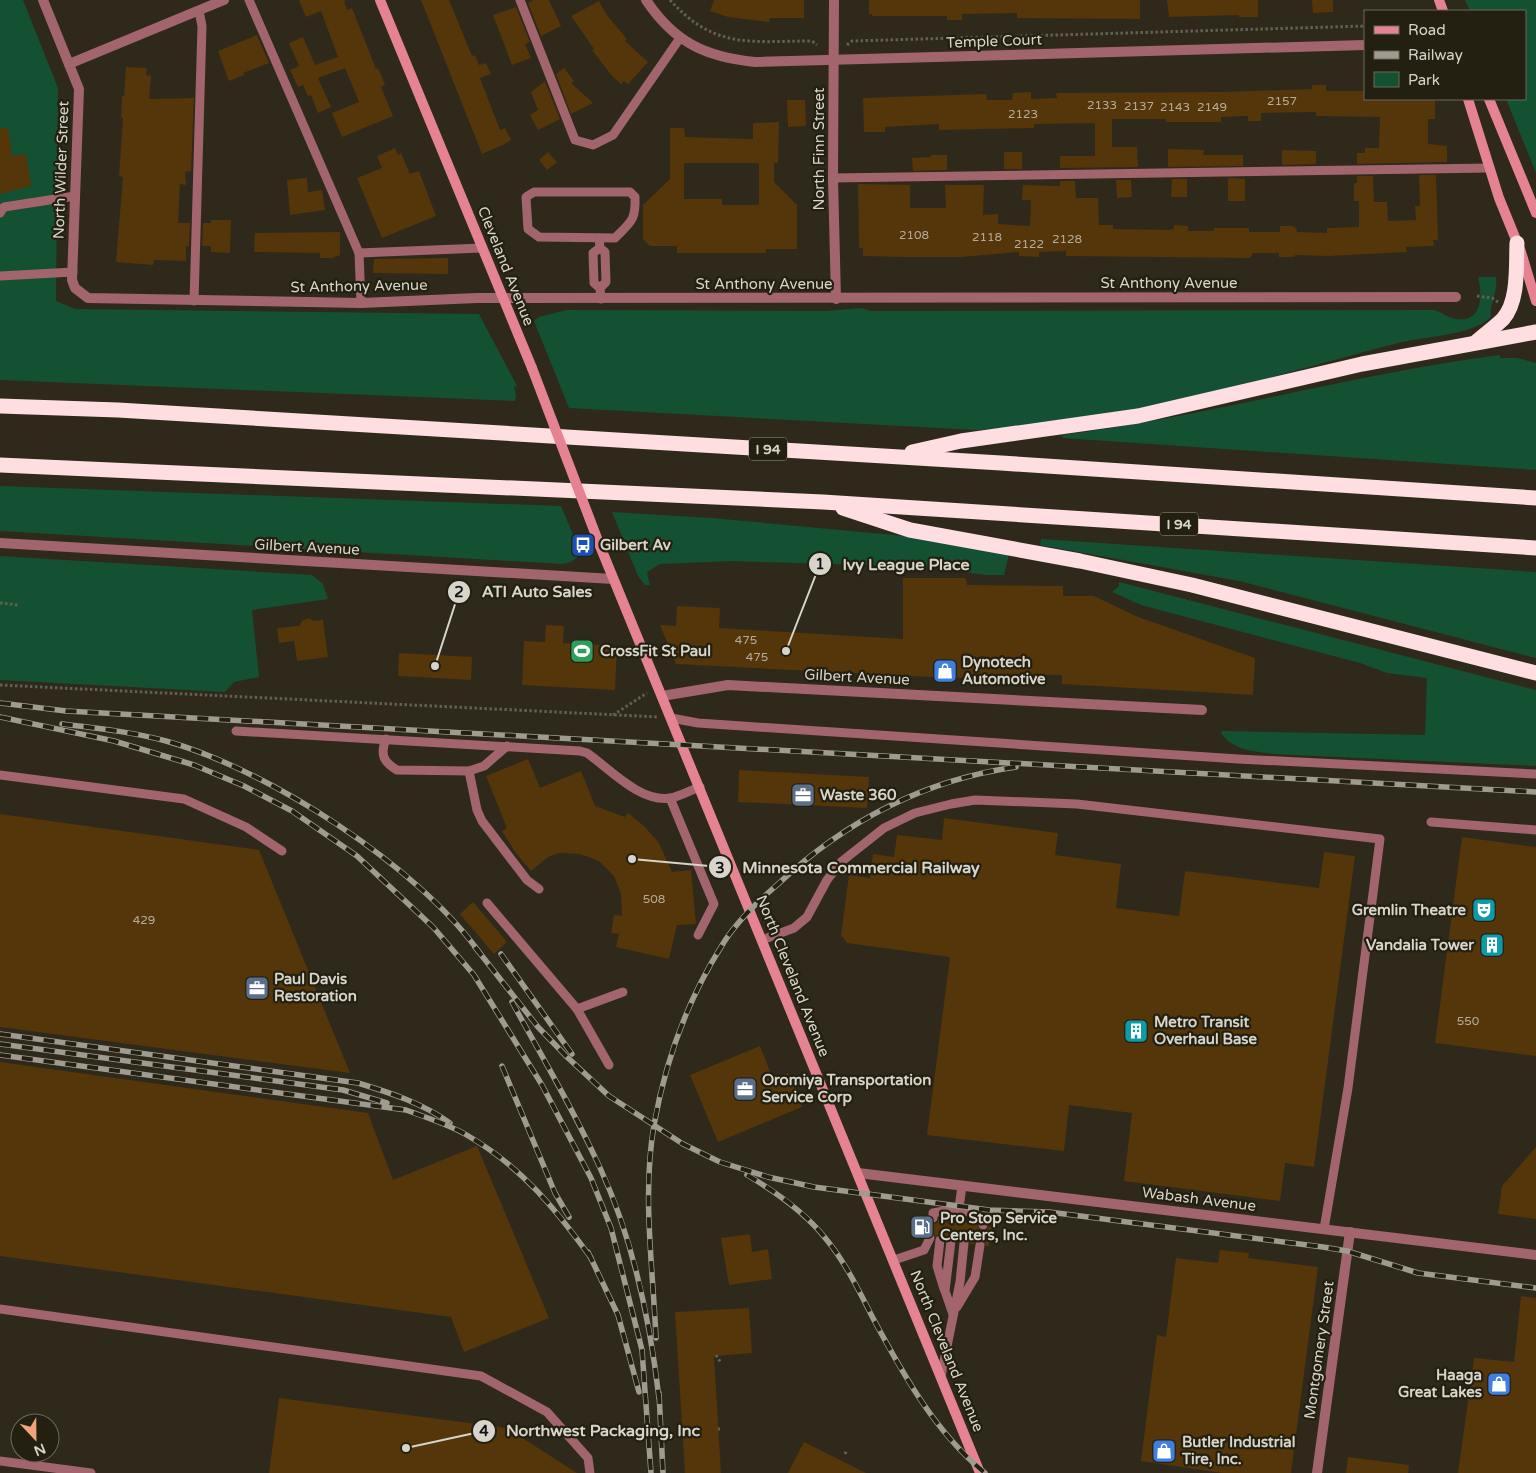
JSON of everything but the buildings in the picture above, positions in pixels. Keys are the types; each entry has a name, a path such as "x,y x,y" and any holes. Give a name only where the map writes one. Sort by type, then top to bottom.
{"highway":[{"path":"1475,342 1503,318 1509,309 1514,291 1517,243"},
{"path":"896,456 961,440 1138,416 1362,364 1536,332"},
{"name":"I 94","path":"0,406 118,410 896,456 1536,498"},
{"name":"I 94","path":"0,465 823,502 1536,548"},
{"path":"823,502 910,530 1080,561 1192,585 1536,673"}],"street":[{"name":"North Wilder Street","path":"43,0 79,89 73,272 75,288"},
{"name":"Cleveland Avenue","path":"380,0 532,368 600,546"},
{"name":"Temple Court","path":"646,0 656,15 680,38 708,54 731,60 755,62 1364,45"},
{"name":"North Finn Street","path":"834,0 833,178 836,299"},
{"path":"69,64 219,1"},
{"path":"1468,100 1499,198 1517,243 1536,301"},
{"path":"1490,100 1536,213"},
{"name":"St Anthony Avenue","path":"75,288 88,298 194,301 361,302 502,299 601,294 836,299 1456,297"},
{"name":"Gilbert Avenue","path":"0,543 585,579 613,579"},
{"name":"North Cleveland Avenue","path":"600,546 980,1473"},
{"name":"Gilbert Avenue","path":"661,692 728,685 1202,710"},
{"name":"Wabash Avenue","path":"858,1174 1536,1255"},
{"name":"Montgomery Street","path":"1317,1473 1350,1232"}],"lane":[{"path":"249,0 359,253 361,302"},
{"path":"520,0 575,140 592,146 613,135 680,38"},
{"path":"194,301 202,36 199,11"},
{"path":"833,178 1490,168"},
{"path":"534,192 630,192 635,196 636,213 633,220 615,238 600,243 539,237 528,229 526,197 534,192"},
{"path":"0,213 4,207 76,196"},
{"path":"600,243 605,252 606,277 601,294"},
{"path":"359,253 482,248"},
{"path":"0,274 73,272"},
{"path":"671,718 708,724 1238,759 1536,774"},
{"path":"236,731 580,750 641,791 652,796 670,798 700,787"},
{"path":"386,740 382,749 383,757 388,765 397,770 469,771 484,766 506,746"},
{"path":"469,771 477,810 482,821 527,880 539,888"},
{"path":"0,775 184,799 246,827 282,852"},
{"path":"670,798 714,904 698,935"},
{"path":"762,940 794,928 807,917 826,880 841,862 884,828 914,813 975,800 1077,804 1380,839 1348,1088 1324,1229"},
{"path":"1431,822 1536,830"},
{"path":"487,904 577,1009 609,1065"},
{"path":"577,1009 623,992"},
{"path":"953,1220 959,1208 962,1186"},
{"path":"943,1219 943,1215 959,1208"},
{"path":"959,1208 966,1216 966,1222"},
{"path":"932,1218 933,1213 959,1208 984,1219 983,1225"},
{"path":"894,1260 924,1250 930,1238"},
{"path":"937,1266 940,1240"},
{"path":"945,1291 951,1241"},
{"path":"941,1376 960,1282 964,1243"},
{"path":"953,1314 976,1277 980,1245"},
{"path":"924,1250 937,1266 953,1314"},
{"path":"0,1309 481,1376 547,1412 588,1458 590,1473"},
{"path":"0,1461 92,1473"}],"path":[{"path":"670,0 686,18 706,31 727,39 812,41 817,45"},
{"path":"847,45 852,41 1364,26"},
{"path":"1477,296 1492,298 1499,303"},
{"path":"0,603 18,605"},
{"path":"0,685 671,718"},
{"path":"613,715 640,696 661,692"},
{"path":"845,1454 848,1450"}],"green space":[{"path":"0,0 23,0 58,88 56,301 75,309 479,314 517,386 514,387 515,401 0,380"},
{"path":"1465,0 1536,0 1536,173 1506,100 1526,100 1526,10 1470,10"},
{"path":"1478,277 1496,277 1491,317 1483,323 1460,332 1398,343 1242,385 1136,410 1029,427 976,430 569,408 534,321 539,317 566,310 826,311 862,308 870,311 1434,310 1456,319 1465,319 1471,317 1479,307 1480,284"},
{"path":"1500,355 1500,358 1517,358 1536,363 1536,470 1063,438 1062,435 1172,417 1390,373"},
{"path":"0,486 561,506 580,551 573,560 562,564 0,531"},
{"path":"612,512 712,518 905,536 1009,554 1004,575 986,575 905,564 902,566 732,561 660,564 647,572 650,585 645,585 638,576"},
{"path":"1041,539 1536,572 1536,658 1239,581 1040,545"},
{"path":"0,556 312,575 323,584 328,599 252,610 259,677 234,682 225,692 0,680"},
{"path":"1119,582 1536,690 1536,766 1273,754 1238,747 1226,739 1221,733 1222,731 1425,735 1427,678 1387,673 1360,663 1141,605 1112,592 1119,586"}],"railway":[{"path":"0,703 66,711 1536,792"},
{"path":"0,717 114,741 194,765 244,786 292,811 357,856 433,927 474,975 542,1085 591,1178 611,1228 642,1350 651,1473"},
{"path":"62,724 128,733 166,741 206,755 249,774 293,797 380,855 419,887 452,919 479,952"},
{"path":"656,1338 649,1232 649,1178 654,1125 664,1079 679,1033 698,989 721,947 739,922 769,892 803,862 858,823 918,793 949,782 982,773 1016,767"},
{"path":"475,947 538,1027 609,1096 683,1144 720,1162 768,1177 814,1187 989,1210 1049,1212 1323,1247 1347,1251 1418,1273 1536,1288"},
{"path":"501,954 572,1054"},
{"path":"512,1002 580,1127 613,1197 639,1282 651,1340 659,1398"},
{"path":"0,1034 358,1083 417,1104 450,1123"},
{"path":"0,1044 343,1090 387,1103"},
{"path":"0,1055 406,1110 463,1133 506,1162 551,1206 591,1258"},
{"path":"502,1066 555,1193 569,1217"},
{"path":"747,1175 790,1203 826,1239 846,1268 897,1362 922,1402 951,1440 985,1473"},
{"path":"588,1252 618,1315 639,1392"},
{"path":"659,1393 663,1473"}],"place":[{"name":"Gilbert Av","path":"583,545"},
{"name":"CrossFit St Paul","path":"582,651"},
{"name":"Ivy League Place","path":"786,651"},
{"name":"ATI Auto Sales","path":"435,666"},
{"name":"Dynotech Automotive","path":"945,671"},
{"name":"Waste 360","path":"803,795"},
{"name":"Minnesota Commercial Railway","path":"632,859"},
{"name":"Gremlin Theatre","path":"1484,910"},
{"name":"Vandalia Tower","path":"1492,945"},
{"name":"Paul Davis Restoration","path":"257,988"},
{"name":"Metro Transit Overhaul Base","path":"1136,1031"},
{"name":"Oromiya Transportation Service Corp","path":"745,1089"},
{"name":"Pro Stop Service Centers, Inc.","path":"922,1227"},
{"name":"Haaga Great Lakes","path":"1499,1384"},
{"name":"Northwest Packaging, Inc","path":"406,1448"},
{"name":"Butler Industrial Tire, Inc.","path":"1164,1451"}]}
